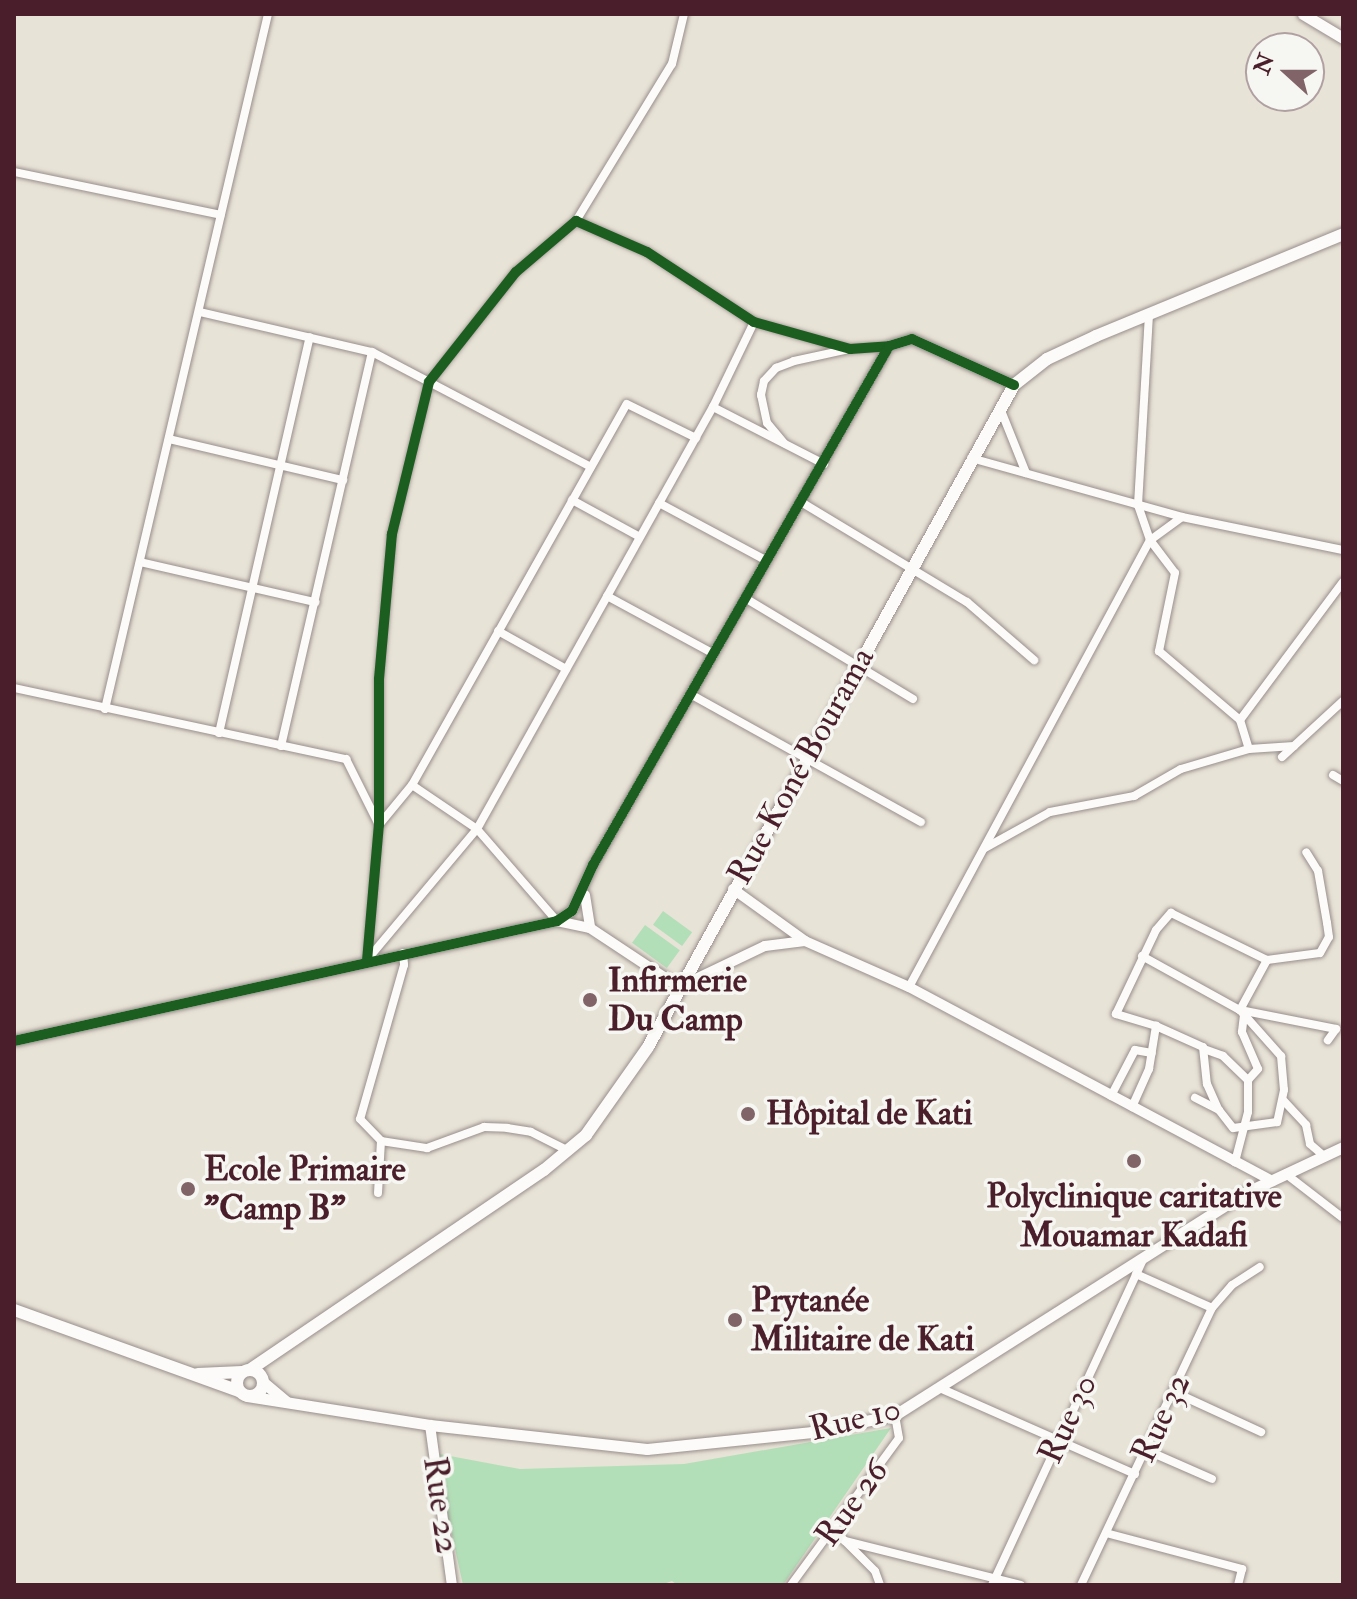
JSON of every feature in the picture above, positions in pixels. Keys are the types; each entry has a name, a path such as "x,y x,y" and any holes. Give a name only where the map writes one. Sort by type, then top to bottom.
{"highway":[{"name":"Rue Koné Bourama","path":"246,1370 282,1350 569,1151 624,1086 1014,385 1047,359 1149,312 1343,234"},
{"path":"14,1310 243,1394 246,1370"},
{"name":"Rue Koné Bourama","path":"243,1394 256,1394 282,1350"},
{"path":"187,1373 246,1370 263,1381"}],"main road":[{"path":"1303,14 1343,38"},
{"name":"Rue 10","path":"243,1394 299,1406 430,1425 647,1449 812,1432 895,1415 942,1389 1145,1254 1272,1181 1343,1147"},
{"name":"Rue 10","path":"263,1381 281,1400 299,1406"}],"street":[{"path":"105,709 268,14"},
{"path":"367,961 379,825 379,679 392,534 429,382 516,272 576,221 672,64 684,14"},
{"path":"14,172 221,215"},
{"path":"576,221 647,252 754,322 850,349"},
{"path":"200,312 372,352 591,467"},
{"path":"1149,312 1138,505 1150,540 1175,573 1159,651 1240,720 1249,749"},
{"path":"367,961 477,829 713,407 754,322"},
{"path":"219,733 310,337"},
{"path":"784,443 767,423 761,395 764,381 776,368 794,361 850,349 889,346 912,339 1014,385"},
{"path":"14,1041 557,921 572,911 690,694 889,346"},
{"path":"281,746 372,352"},
{"path":"379,825 412,785 627,404 696,438"},
{"path":"713,407 824,464"},
{"path":"1000,408 1026,473"},
{"path":"169,439 343,480"},
{"path":"971,458 1182,517 1343,550"},
{"path":"572,500 640,537"},
{"path":"801,502 967,602 1034,660"},
{"path":"659,503 767,561"},
{"path":"909,987 1150,540 1182,517"},
{"path":"140,562 315,602"},
{"path":"1240,720 1343,582"},
{"path":"607,596 710,652"},
{"path":"745,598 913,699"},
{"path":"498,631 566,669"},
{"path":"14,688 346,759 379,825"},
{"path":"690,694 921,822"},
{"path":"1282,757 1343,701"},
{"path":"985,848 1050,812 1134,796 1181,769 1249,749 1294,746"},
{"path":"1333,775 1343,781"},
{"path":"412,785 477,829 557,921 590,928 679,987 723,962 782,942 805,941"},
{"path":"1248,1080 1223,1056 1156,1026 1116,1014 1142,956 1171,913 1267,960 1310,958 1320,953 1329,937 1318,871 1306,852"},
{"path":"585,889 590,928"},
{"path":"733,889 805,941 909,987 1272,1181"},
{"path":"782,926 782,942"},
{"path":"403,953 404,965 360,1119 381,1141 427,1148 484,1127 507,1128 531,1132 569,1151"},
{"path":"1142,956 1242,1012 1336,1029 1328,1040"},
{"path":"1235,1162 1244,1124 1248,1080 1258,1069 1242,1032 1242,1012 1267,960"},
{"path":"1204,1049 1207,1084 1219,1110 1233,1128 1244,1124 1277,1122 1283,1100 1281,1056 1242,1012"},
{"path":"1132,1107 1152,1053 1156,1026"},
{"path":"1111,1096 1135,1050 1152,1053"},
{"path":"1195,1098 1219,1110"},
{"path":"1283,1100 1306,1125 1310,1144 1324,1156"},
{"path":"378,1193 381,1141"},
{"path":"1286,1174 1343,1218"},
{"name":"Rue 30","path":"994,1582 1145,1254"},
{"name":"Rue 32","path":"1081,1585 1212,1308 1232,1285 1260,1267"},
{"path":"1136,1274 1212,1308"},
{"path":"942,1389 1135,1474"},
{"path":"1174,1392 1261,1432"},
{"name":"Rue 26","path":"791,1585 899,1438 895,1415"},
{"name":"Rue 22","path":"430,1425 452,1585"},
{"path":"1146,1450 1212,1479"},
{"path":"834,1530 875,1571 880,1585"},
{"path":"1106,1533 1242,1569 1238,1585"},
{"path":"845,1541 994,1582 1021,1585"}],"green space":[{"path":"663,911 692,932 682,946 653,925"},
{"path":"645,925 680,950 667,968 632,943"},
{"path":"891,1428 783,1585 677,1585 672,1581 661,1585 463,1585 434,1453 520,1469 684,1464"}],"cycle path":[{"path":"367,961 379,825 379,679 392,534 429,382 516,272 576,221 647,252 754,322 850,349 889,346"},
{"path":"14,1041 557,921 572,911 593,865 889,346 912,339 1014,385"}],"place":[{"name":"Infirmerie Du Camp","path":"590,1000"},
{"name":"Hôpital de Kati","path":"748,1114"},
{"name":"Polyclinique caritative Mouamar Kadafi","path":"1134,1161"},
{"name":"Ecole Primaire \"Camp B\"","path":"188,1189"},
{"name":"Prytanée Militaire de Kati","path":"735,1320"}]}
